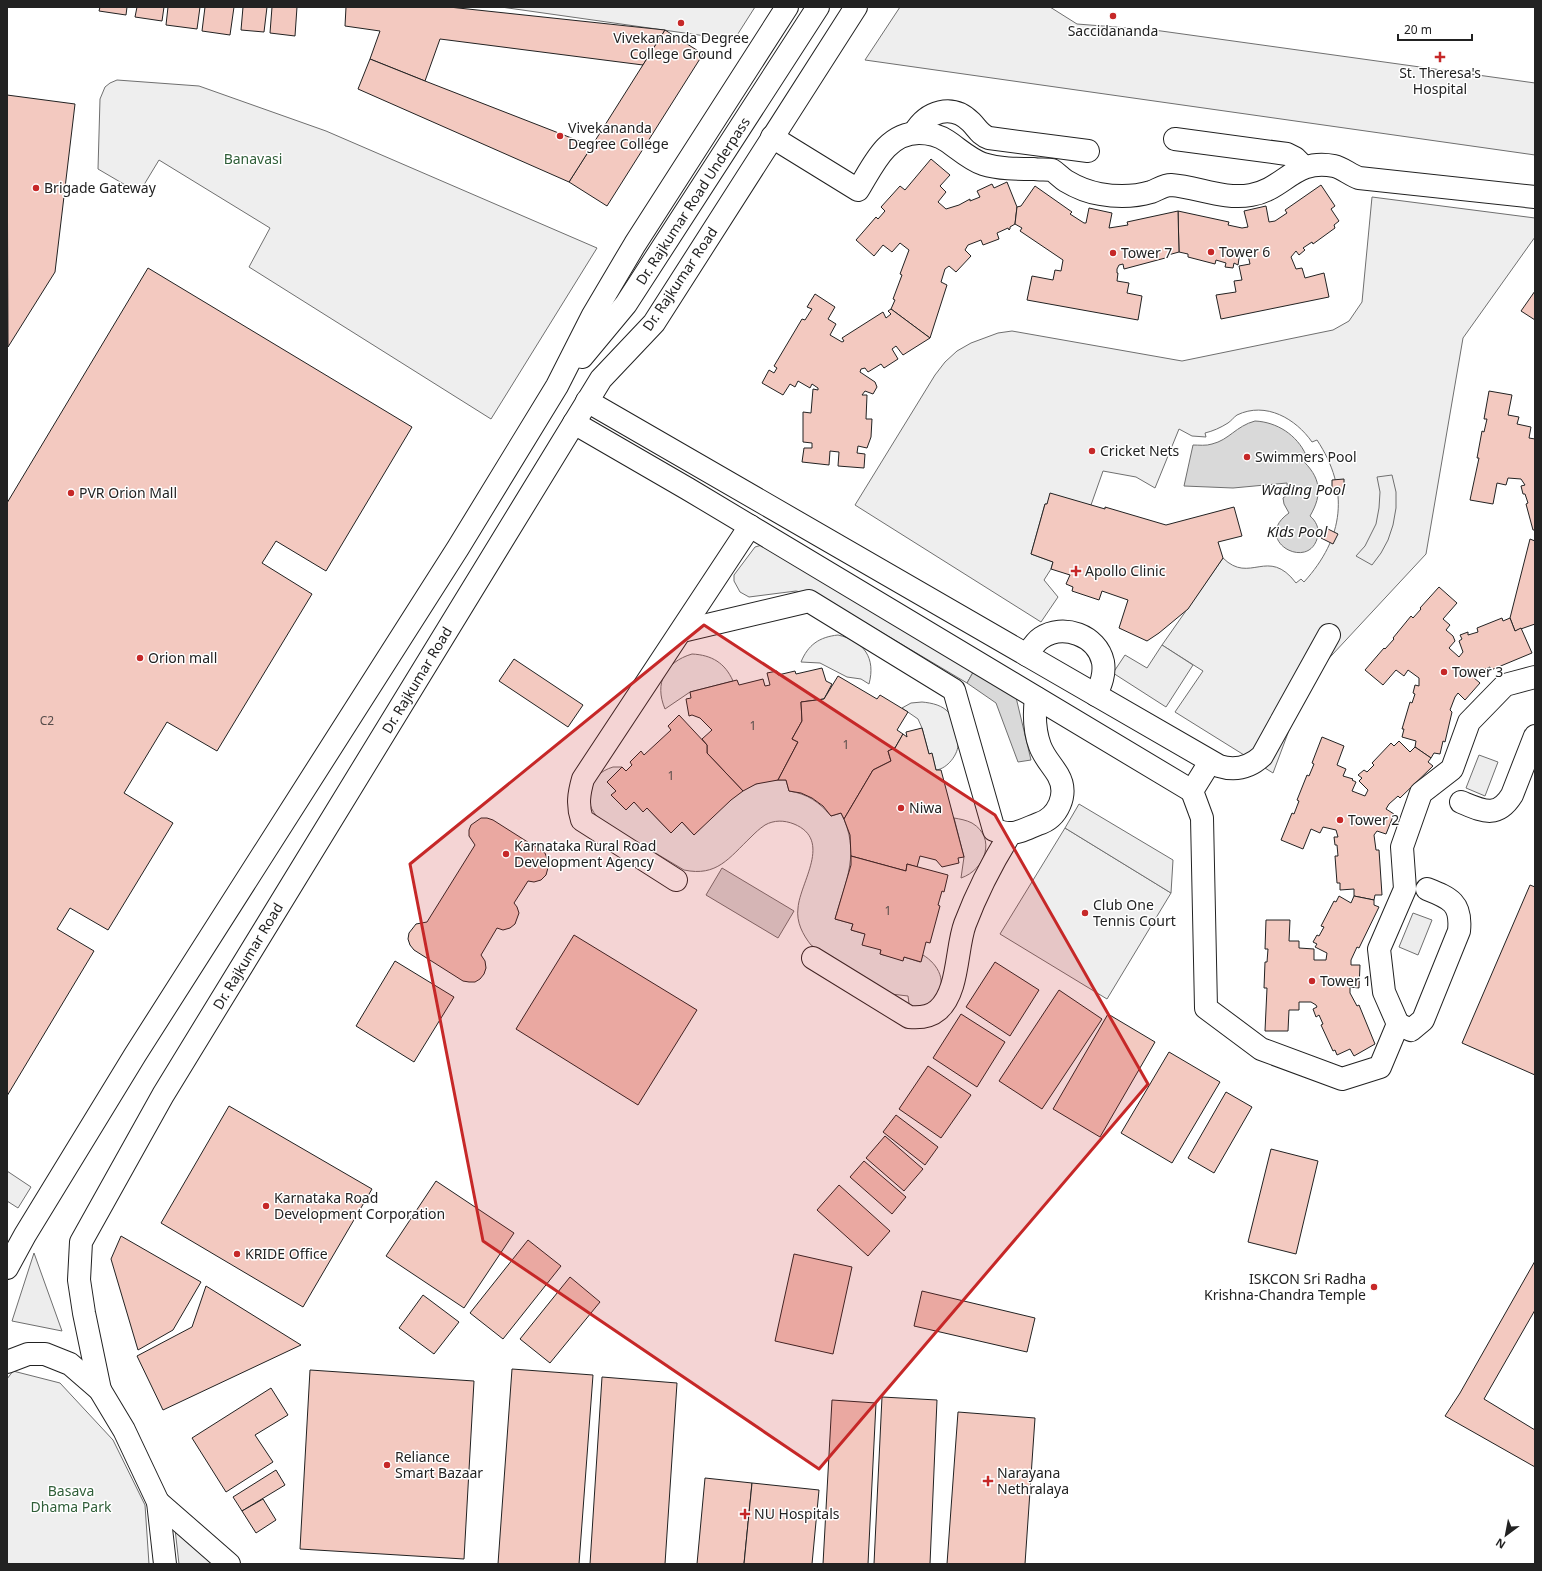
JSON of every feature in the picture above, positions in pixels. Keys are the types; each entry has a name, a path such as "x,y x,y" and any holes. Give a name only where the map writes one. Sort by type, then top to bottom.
{"street":[{"path":"7,1268 130,1063 454,555 557,386 593,314 635,244 787,7"},
{"name":"Dr. Rajkumar Road Underpass","path":"557,386 626,304 818,7"},
{"name":"Dr. Rajkumar Road","path":"100,1390 84,1313 79,1280 81,1242 163,1095 587,401 601,379 654,323 856,7"},
{"path":"914,133 918,126 930,115 948,111 957,112 971,122 983,136 989,138 1088,151"},
{"path":"772,137 858,190 883,150 898,138 914,133 928,133 947,141 968,157 982,164 1004,168 1051,170 1066,181 1082,189 1099,194 1117,196 1135,196 1152,192 1169,185 1233,196 1254,195 1275,186 1294,172 1304,167 1325,165 1336,166 1359,178 1535,197"},
{"path":"1175,139 1287,154 1295,158 1304,167"},
{"path":"587,401 1210,762 1228,768 1246,766 1255,762 1262,756 1329,635"},
{"path":"574,423 750,526 1192,791 1202,818 1206,1008 1261,1049 1342,1079 1380,1067 1398,1024"},
{"path":"676,880 582,820 578,804 579,791 583,779 750,526"},
{"path":"682,631 809,601 954,690 1002,832 996,856 964,926 958,961 949,994 938,1010 925,1016 909,1017 813,958"},
{"path":"1027,655 1040,638 1050,634 1060,631 1081,635 1091,642 1098,651 1102,662 1102,682 1096,695"},
{"path":"1427,889 1448,897 1454,904 1459,917 1459,931 1423,1020 1411,1030 1398,1024 1384,992 1379,949 1405,889 1402,847 1421,793 1452,769 1469,722 1505,685 1535,677"},
{"path":"1002,832 1046,822 1056,811 1062,797 1062,786 1058,776 1045,757 1036,735 1034,722 1036,698"},
{"path":"1461,802 1483,811 1499,809 1507,803 1512,795 1535,736"},
{"path":"1192,791 1210,762"},
{"path":"7,1362 28,1354 45,1354 70,1364 100,1390 124,1430 158,1502 165,1564"},
{"path":"158,1502 229,1564"}],"highlighted area":[{"path":"704,625 995,815 1148,1084 819,1469 483,1241 410,864"}],"green space":[{"name":"Vivekananda Degree College Ground","path":"501,7 755,7 734,40"},
{"path":"900,7 1050,7 1077,24 1154,30 1535,83 1535,155 865,60"},
{"name":"Banavasi","path":"117,80 199,86 326,131 597,248 491,419 249,267 270,228 159,160 139,193 98,169 100,99 105,87"},
{"path":"1372,197 1535,218 1535,237 1463,338 1426,554 1319,669 1294,717 1273,773 1175,712 1203,671 1162,645 1223,558 1233,565 1242,568 1268,566 1277,567 1286,572 1296,583 1301,579 1304,582 1328,548 1338,513 1338,495 1335,477 1328,459 1317,440 1312,442 1298,426 1289,420 1269,411 1259,410 1248,411 1237,415 1225,425 1205,433 1206,437 1192,436 1179,429 1155,488 1136,477 1103,471 1091,505 1045,504 1031,554 1053,562 1051,569 1044,580 1058,597 1041,622 855,505 935,375 945,362 957,351 971,343 998,333 1012,331 1182,361 1333,330 1349,321 1362,302"},
{"path":"762,545 976,667 967,683 822,597 796,591 749,597 740,592 734,581 734,575 755,547"},
{"path":"838,635 855,642 866,652 871,666 869,684 861,679 847,677 820,663 801,662 807,651 815,643 825,638"},
{"path":"692,654 706,656 717,661 726,669 733,681 690,692 665,709 661,691 664,675 675,662"},
{"path":"922,702 944,708 950,714 958,739 957,752 952,760 944,767 936,770 932,754 929,754 918,719 902,708 911,703"},
{"path":"613,767 622,767 607,782 616,791 612,795 626,810 634,802 643,811 647,808 671,833 682,822 694,835 738,793 756,784 771,780 786,780 789,791 802,794 813,799 831,816 841,813 847,827 851,853 847,879 835,919 853,924 851,930 865,934 881,950 880,954 903,960 904,957 920,962 923,955 933,963 940,974 941,986 938,992 926,1007 910,1011 908,996 891,994 811,945 805,937 798,918 800,898 808,874 813,851 811,840 805,831 794,824 783,821 772,822 759,830 722,864 705,871 684,870 600,820 594,812 588,797 589,789 597,776"},
{"path":"954,818 970,822 980,829 986,845 982,861 969,874 961,878 964,857"},
{"name":"Club One Tennis Court","path":"1065,828 1171,893 1107,999 1000,934"},
{"path":"7,1171 31,1187 18,1208 7,1201"},
{"name":"Basava Dhama Park","path":"13,1371 60,1383 113,1440 145,1505 149,1564 7,1564 7,1379"}],"shaded area":[{"path":"1392,475 1396,492 1396,508 1393,525 1388,540 1372,565 1356,556 1365,546 1376,524 1380,492 1377,477"},
{"path":"1162,645 1193,665 1166,707 1113,673 1125,655 1147,668"},
{"path":"1479,755 1498,762 1485,796 1466,788"},
{"path":"1079,804 1173,860 1171,893 1065,828"},
{"path":"1413,913 1432,920 1418,955 1399,947"},
{"path":"34,1253 62,1331 12,1321"},
{"path":"175,1529 222,1564 179,1564"}],"water":[{"name":"Swimmers Pool","path":"1255,421 1271,424 1292,436 1306,455 1301,459 1313,472 1316,479 1318,486 1317,500 1310,516 1317,525 1318,535 1313,546 1305,552 1295,552 1286,549 1279,542 1276,533 1279,523 1289,513 1284,504 1283,498 1287,495 1287,483 1233,488 1184,486 1193,445 1207,445 1218,442 1248,423"},
{"path":"976,667 1014,689 1031,760 1018,762 996,703 967,683"},
{"path":"722,868 794,911 778,938 706,895"}],"building":[{"path":"100,7 127,7 126,15 99,11"},
{"path":"137,7 164,7 162,21 135,17"},
{"path":"168,7 200,7 197,29 166,25"},
{"path":"205,7 234,7 230,35 202,31"},
{"path":"243,7 267,7 264,32 241,30"},
{"path":"272,7 297,7 295,36 270,33"},
{"path":"346,7 449,7 665,30 643,65 440,39 425,81 370,59 380,31 345,26"},
{"path":"665,30 703,54 607,206 569,182"},
{"path":"370,59 592,146 569,182 358,89"},
{"name":"Brigade Gateway","path":"7,95 75,104 55,272 8,347"},
{"path":"931,159 950,175 940,186 946,192 938,202 946,209 959,205 970,199 970,201 980,197 977,191 992,184 994,188 1007,182 1017,207 1015,224 1010,227 1009,230 1008,228 997,233 999,239 983,245 981,240 968,245 965,250 971,256 956,272 949,266 945,269 941,282 947,285 930,338 891,309 902,275 900,274 909,250 900,243 892,252 883,245 874,256 856,240 876,217 878,219 885,211 881,207 900,186 905,190"},
{"name":"Tower 6","path":"1321,185 1335,206 1331,209 1339,221 1334,225 1335,228 1313,244 1312,242 1303,248 1305,250 1299,255 1296,251 1291,257 1296,269 1302,268 1305,278 1324,273 1329,297 1221,319 1216,295 1236,292 1234,281 1242,280 1239,266 1250,264 1247,251 1240,252 1238,265 1234,263 1233,268 1225,267 1226,263 1216,260 1215,264 1188,257 1188,254 1179,252 1178,211 1229,222 1228,225 1242,228 1248,227 1244,211 1266,206 1269,222 1275,221 1287,213 1285,210"},
{"name":"Tower 7","path":"1035,186 1072,212 1070,214 1084,223 1086,223 1089,208 1112,213 1109,228 1128,225 1127,222 1178,211 1179,252 1168,255 1169,257 1124,269 1123,264 1119,265 1117,269 1117,281 1129,283 1127,293 1142,296 1138,320 1027,300 1032,276 1053,280 1055,270 1061,271 1063,260 1020,231 1022,228 1015,224 1017,207 1021,206"},
{"name":"Orion mall","path":"148,268 412,427 326,571 276,541 262,563 312,594 217,751 167,722 124,793 173,823 108,930 70,908 57,929 94,951 7,1096 7,503"},
{"path":"1535,291 1535,320 1521,311"},
{"path":"815,294 835,307 828,319 836,324 830,335 842,342 844,341 842,338 883,312 886,318 891,314 888,311 891,309 930,338 903,355 896,346 892,349 898,359 884,368 881,364 868,372 865,368 861,369 860,372 875,382 877,387 873,394 865,391 862,395 867,395 866,419 872,419 871,437 867,448 858,446 857,453 865,454 864,468 838,466 839,452 830,451 829,465 802,462 804,448 812,448 812,443 803,442 803,412 811,413 813,389 818,390 818,388 812,384 810,388 798,381 795,387 790,384 783,395 762,383 769,370 774,373 777,368 774,366 802,319 805,320 812,309 807,307"},
{"path":"1489,391 1512,395 1508,415 1519,417 1517,424 1531,427 1529,438 1535,439 1535,530 1533,530 1526,504 1528,503 1521,486 1525,485 1521,479 1508,478 1506,485 1497,483 1493,504 1470,500 1479,458 1477,458 1482,431 1484,432 1487,419 1484,419"},
{"path":"1344,479 1344,491 1332,491 1332,480"},
{"path":"1050,493 1166,525 1234,507 1242,536 1218,542 1223,558 1188,609 1147,641 1119,628 1128,600 1102,591 1099,600 1072,591 1073,587 1066,584 1070,575 1051,569 1053,562 1031,554 1045,504 1047,504"},
{"path":"1326,528 1338,534 1333,544 1321,538"},
{"path":"1530,539 1535,541 1535,624 1515,631 1510,618"},
{"name":"Tower 3","path":"1439,587 1457,603 1443,619 1450,625 1446,630 1453,636 1455,641 1449,648 1459,657 1463,652 1459,641 1462,639 1460,635 1468,632 1468,635 1478,632 1477,628 1502,618 1503,621 1510,618 1515,631 1521,628 1532,653 1491,670 1490,667 1476,673 1473,677 1480,683 1465,700 1458,693 1455,697 1450,710 1452,712 1445,742 1443,741 1440,754 1434,753 1431,758 1415,747 1416,741 1402,737 1404,729 1402,729 1410,702 1412,703 1415,694 1413,693 1415,685 1419,686 1419,678 1408,670 1404,676 1396,670 1383,685 1365,670 1394,639 1393,638 1411,616 1413,618"},
{"path":"514,659 583,705 568,727 499,681"},
{"path":"822,668 826,681 832,684 824,699 801,702 802,721 792,739 798,742 778,780 756,784 743,791 707,753 707,745 702,739 712,730 700,718 692,715 689,716 686,699 691,698 690,692 737,680 739,685 763,679 765,686 770,685 767,673 777,671 778,675 795,671 796,674"},
{"path":"838,676 877,699 880,695 908,712 897,730 903,734 895,748 888,751 891,761 873,770 844,819 841,813 831,816 823,806 812,798 801,793 789,791 786,780 778,780 798,742 792,739 802,721 801,702 824,699"},
{"path":"679,715 707,745 707,753 743,791 731,800 694,835 682,822 671,833 647,808 643,812 634,802 626,810 611,795 616,791 607,782 622,767 626,771 632,765 630,762 641,751 644,755 671,730 668,726"},
{"name":"Niwa","path":"922,728 929,754 932,753 936,770 941,770 964,857 958,858 959,863 942,867 936,860 920,856 917,867 907,864 906,871 851,856 850,835 844,819 873,770 891,761 888,751 895,748 903,734 907,737 906,732"},
{"name":"Tower 2","path":"1322,737 1344,746 1337,765 1346,769 1343,776 1353,779 1352,780 1356,782 1352,791 1365,796 1368,790 1359,781 1362,778 1358,775 1364,770 1367,772 1374,765 1372,763 1391,743 1394,746 1399,741 1410,752 1415,747 1431,758 1428,762 1433,766 1400,798 1398,796 1389,804 1386,809 1394,814 1386,834 1377,831 1374,835 1376,850 1379,850 1382,895 1375,895 1374,900 1354,896 1354,889 1340,890 1340,883 1337,883 1335,856 1338,856 1337,845 1335,845 1334,837 1338,837 1336,830 1323,827 1320,833 1311,829 1303,849 1281,840 1292,813 1294,814 1299,801 1297,800 1307,775 1309,776 1314,764 1312,763"},
{"path":"481,818 493,820 545,853 549,864 546,875 541,880 534,882 528,881 514,903 519,913 515,924 510,928 503,930 497,928 481,955 485,961 486,968 484,974 475,982 469,982 463,981 414,950 408,939 409,933 416,924 427,922 475,845 469,836 469,830 471,825"},
{"path":"851,856 906,871 907,864 948,875 944,892 942,891 938,905 940,906 930,943 926,942 921,962 904,957 903,961 880,954 881,950 862,945 865,934 851,930 853,924 835,919 851,865"},
{"path":"1530,885 1535,887 1535,1075 1462,1043"},
{"name":"Tower 1","path":"1339,896 1351,903 1354,896 1374,900 1374,905 1379,907 1359,948 1357,947 1351,960 1351,965 1360,965 1359,988 1350,987 1350,993 1357,1006 1359,1005 1375,1044 1354,1056 1350,1049 1337,1055 1335,1050 1333,1051 1321,1025 1323,1024 1319,1015 1316,1017 1313,1009 1317,1007 1311,1002 1299,1002 1299,1010 1289,1010 1288,1031 1265,1031 1267,988 1264,988 1265,962 1267,962 1268,949 1265,949 1266,920 1290,920 1289,941 1299,941 1299,948 1314,949 1314,960 1326,960 1327,953 1315,947 1317,944 1313,942 1317,935 1319,936 1324,927 1321,926 1334,901 1336,902"},
{"path":"574,935 697,1010 638,1105 516,1029"},
{"path":"395,961 454,997 414,1062 356,1026"},
{"path":"995,962 1039,990 1010,1036 966,1007"},
{"path":"1059,990 1102,1019 1042,1109 999,1081"},
{"path":"961,1014 1005,1042 977,1087 933,1058"},
{"path":"1108,1014 1155,1042 1100,1137 1053,1109"},
{"path":"1169,1052 1220,1082 1172,1163 1121,1133"},
{"path":"928,1066 971,1095 941,1138 899,1109"},
{"path":"1226,1092 1252,1107 1214,1173 1188,1158"},
{"name":"Karnataka Road Development Corporation","path":"229,1106 372,1189 303,1307 161,1223"},
{"path":"896,1115 938,1147 925,1165 883,1132"},
{"path":"885,1136 923,1169 904,1191 866,1158"},
{"path":"1271,1149 1318,1161 1296,1254 1248,1242"},
{"path":"864,1161 906,1197 892,1214 850,1177"},
{"path":"436,1181 514,1233 464,1308 386,1256"},
{"path":"839,1185 890,1231 868,1256 817,1210"},
{"path":"121,1236 201,1282 173,1330 138,1350 111,1259"},
{"path":"528,1240 561,1266 503,1339 470,1313"},
{"path":"794,1254 852,1267 833,1354 775,1341"},
{"path":"1535,1261 1535,1310 1484,1399 1535,1430 1535,1467 1445,1416 1460,1393"},
{"path":"570,1277 600,1302 550,1363 520,1339"},
{"path":"206,1286 301,1345 163,1410 137,1356 192,1327"},
{"path":"922,1291 1035,1318 1027,1352 914,1326"},
{"path":"423,1295 459,1322 434,1354 399,1328"},
{"path":"512,1369 593,1375 579,1564 498,1564"},
{"name":"Reliance Smart Bazaar","path":"310,1370 474,1381 464,1559 300,1549"},
{"path":"602,1377 677,1383 665,1564 590,1564"},
{"path":"271,1388 288,1415 255,1435 273,1462 226,1492 192,1438"},
{"path":"882,1397 937,1400 930,1564 874,1564"},
{"path":"832,1400 876,1403 868,1564 823,1564"},
{"name":"Narayana Nethralaya","path":"958,1412 1035,1418 1025,1564 947,1564"},
{"path":"276,1470 285,1485 242,1511 233,1497"},
{"path":"705,1478 752,1483 744,1564 697,1564"},
{"path":"752,1483 819,1490 812,1564 744,1564"},
{"path":"263,1499 276,1520 256,1533 242,1511"}],"place":[{"name":"Saccidananda","path":"1113,16"},
{"name":"Vivekananda Degree College Ground","path":"681,23"},
{"name":"St. Theresa's Hospital","path":"1440,57"},
{"name":"Vivekananda Degree College","path":"560,136"},
{"name":"Brigade Gateway","path":"36,188"},
{"name":"Tower 6","path":"1211,252"},
{"name":"Tower 7","path":"1113,253"},
{"name":"Cricket Nets","path":"1092,451"},
{"name":"Swimmers Pool","path":"1247,457"},
{"name":"PVR Orion Mall","path":"71,493"},
{"name":"Apollo Clinic","path":"1076,571"},
{"name":"Orion mall","path":"140,658"},
{"name":"Tower 3","path":"1444,672"},
{"name":"Niwa","path":"901,808"},
{"name":"Tower 2","path":"1340,820"},
{"name":"Karnataka Rural Road Development Agency","path":"506,854"},
{"name":"Club One Tennis Court","path":"1085,913"},
{"name":"Tower 1","path":"1312,981"},
{"name":"Karnataka Road Development Corporation","path":"266,1206"},
{"name":"KRIDE Office","path":"237,1254"},
{"name":"ISKCON Sri Radha Krishna-Chandra Temple","path":"1374,1287"},
{"name":"Reliance Smart Bazaar","path":"387,1465"},
{"name":"Narayana Nethralaya","path":"988,1481"},
{"name":"NU Hospitals","path":"745,1514"}],"water label":[{"name":"Wading Pool","path":"1303,490"},
{"name":"Kids Pool","path":"1297,532"}]}
